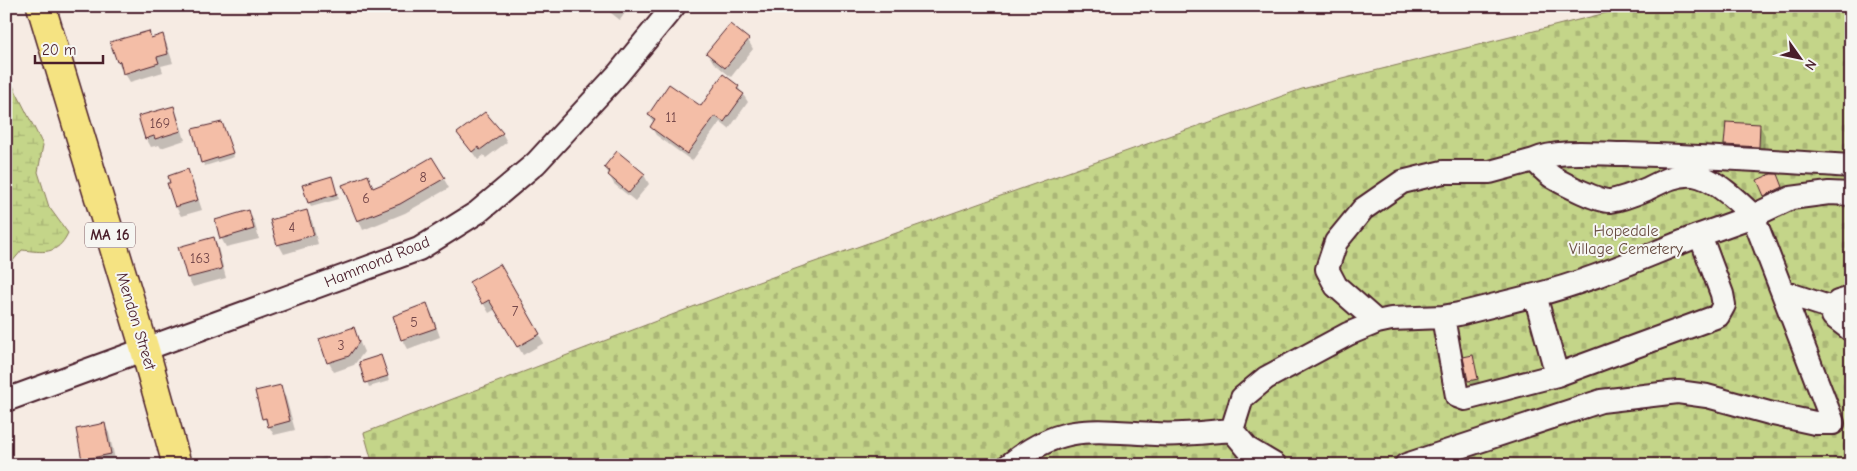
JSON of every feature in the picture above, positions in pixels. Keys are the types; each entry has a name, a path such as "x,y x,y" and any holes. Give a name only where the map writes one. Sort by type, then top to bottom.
{"main road":[{"name":"Mendon Street","path":"41,6 145,350 177,465"}],"street":[{"name":"Hammond Road","path":"6,400 419,249 478,212 536,163 618,74 674,6"},
{"path":"1377,322 1336,286 1326,269 1336,242 1363,209 1402,182 1444,172 1490,172 1534,160 1545,155 1694,156 1851,166"},
{"path":"1406,465 1601,401 1678,392 1707,396 1815,423 1842,424 1787,308 1783,292 1753,216 1736,199 1720,187 1696,176 1684,175 1667,179 1635,194 1608,202 1585,194 1552,178 1534,160"},
{"path":"1232,430 1242,398 1266,378 1348,334 1377,322 1392,319 1425,319 1459,314 1555,290 1627,265 1700,235 1753,216 1791,198 1828,193 1851,194"},
{"path":"1443,316 1457,396 1465,399 1557,375 1718,316 1724,305 1722,294 1700,235"},
{"path":"1783,292 1841,303 1833,316 1851,330"},
{"path":"1534,295 1557,375"},
{"path":"1010,465 1040,444 1061,434 1088,431 1124,431 1156,434 1232,430"},
{"path":"1232,430 1248,449 1275,465"}],"green space":[{"name":"Hopedale Village Cemetery","path":"1634,6 1851,6 1851,465 373,465 364,433 750,285 1302,89"},
{"path":"6,72 43,145 38,172 49,207 68,233 59,246 49,251 22,250 6,269"}],"building":[{"path":"730,24 749,39 725,68 706,53"},
{"path":"149,31 151,38 163,34 168,54 157,57 159,63 123,74 120,61 117,62 110,42"},
{"path":"723,74 739,86 737,89 744,94 724,122 715,116 687,154 650,127 655,119 648,115 669,84 701,106"},
{"path":"174,106 181,131 155,139 154,136 145,139 138,116"},
{"path":"485,112 503,133 480,150 478,147 472,152 457,133"},
{"path":"222,122 233,153 201,163 192,129"},
{"path":"1726,122 1760,124 1759,147 1724,145"},
{"path":"617,151 645,174 629,193 608,175 610,172 604,167"},
{"path":"432,157 445,178 400,204 357,221 342,185 368,175 373,188 394,179"},
{"path":"188,169 198,200 175,207 167,183 170,183 168,176"},
{"path":"1771,174 1778,174 1783,187 1764,196 1757,180"},
{"path":"332,176 337,194 308,203 302,185"},
{"path":"249,210 254,229 220,239 215,220"},
{"path":"307,210 314,235 277,245 270,220"},
{"path":"214,237 222,269 187,278 178,247"},
{"path":"500,264 540,334 517,347 489,300 482,304 469,282"},
{"path":"427,303 436,328 401,340 393,316"},
{"path":"354,327 359,342 349,356 327,363 319,339"},
{"path":"381,355 388,376 365,383 359,362"},
{"path":"1473,355 1478,379 1468,381 1463,357"},
{"path":"281,385 290,421 268,427 266,418 262,419 255,391"},
{"path":"105,423 111,454 82,460 76,429"}]}
